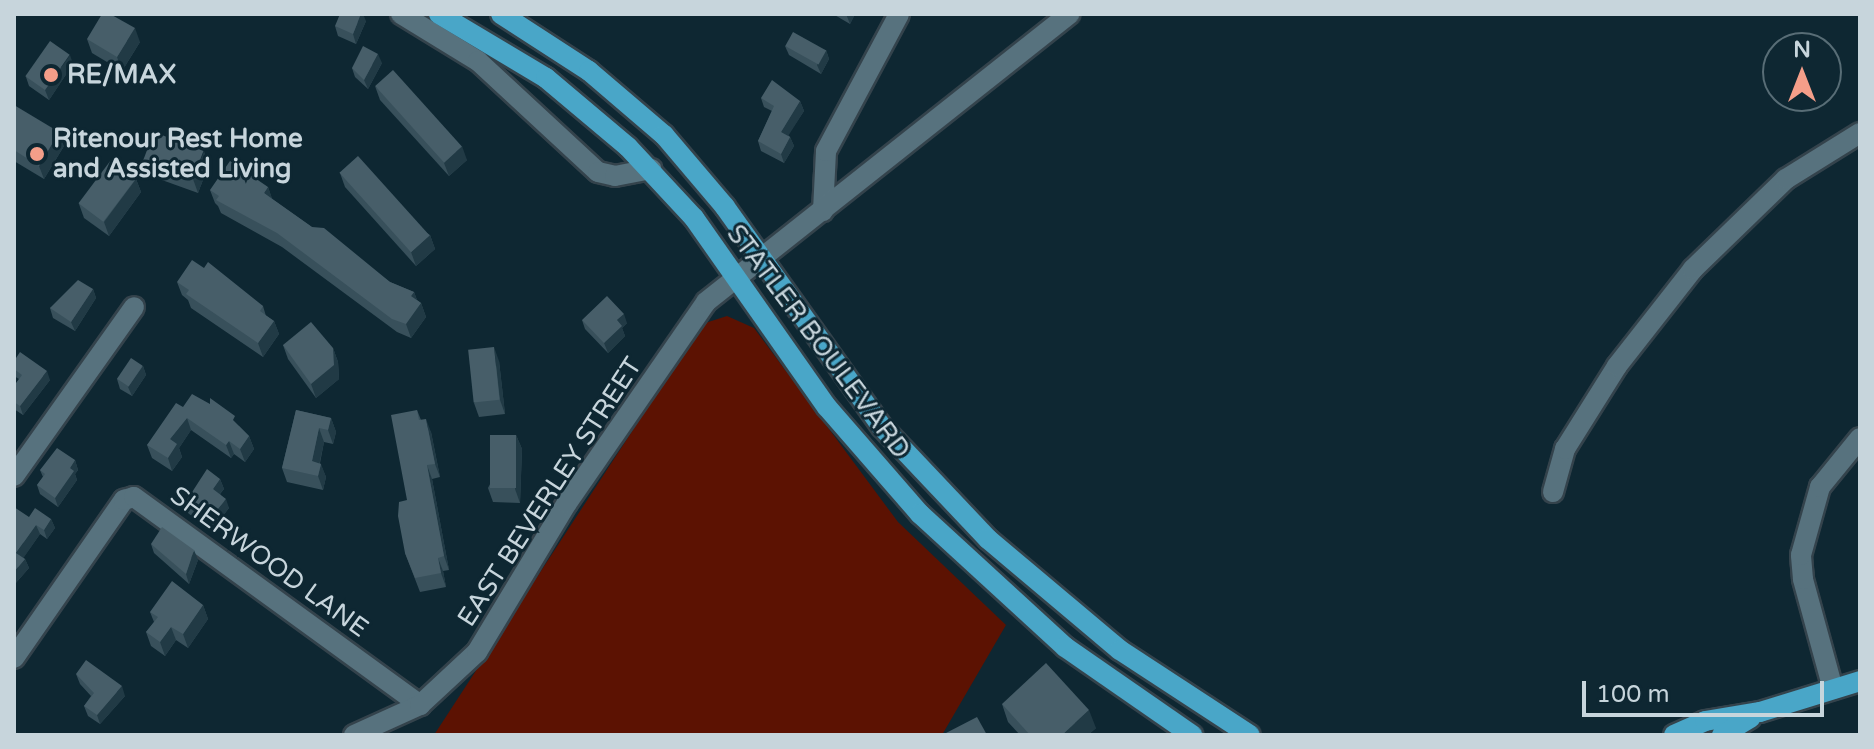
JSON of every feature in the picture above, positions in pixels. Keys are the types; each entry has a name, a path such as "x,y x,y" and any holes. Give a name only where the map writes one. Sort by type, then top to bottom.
{"main road":[{"name":"STATLER BOULEVARD","path":"439,14 546,78 651,169 737,279 827,407 947,541 1065,647 1192,735"},
{"name":"STATLER BOULEVARD","path":"501,14 589,71 664,135 760,255 882,427 988,539 1120,650 1250,735"},
{"path":"1674,735 1705,721 1760,712 1860,681"},
{"path":"1722,735 1760,712"}],"street":[{"path":"401,14 478,61 598,172 615,176 651,169"},
{"path":"823,211 826,151 899,14"},
{"name":"EAST BEVERLEY STREET","path":"354,735 420,705 483,643 567,503 694,318 760,255 823,211 1070,14"},
{"path":"1553,492 1565,449 1617,366 1674,291 1786,179 1860,133"},
{"path":"14,476 134,307"},
{"path":"1833,689 1803,579 1801,555 1820,487 1860,438"},
{"name":"SHERWOOD LANE","path":"14,658 124,500 134,497 420,705"}],"shaded area":[{"path":"727,316 754,328 898,522 1006,625 942,735 434,735 702,324"}],"building":[{"path":"102,14 110,14 135,28 117,57 87,39"},
{"path":"340,14 361,14 353,34 335,26"},
{"path":"793,32 826,50 818,64 785,46"},
{"path":"50,41 70,55 45,90 25,76"},
{"path":"363,46 378,54 364,80 352,68"},
{"path":"393,70 462,147 444,163 375,86"},
{"path":"772,80 800,101 781,132 790,137 781,154 758,141 774,106 761,98"},
{"name":"Ritenour Rest Home and Assisted Living","path":"14,105 59,132 39,166 14,150"},
{"path":"154,132 203,151 192,180 143,161"},
{"path":"358,156 430,236 411,252 339,173"},
{"path":"111,160 136,179 103,222 79,203"},
{"path":"230,161 268,187 264,193 312,227 324,228 390,282 414,292 411,296 421,303 406,324 392,319 277,233 216,200 219,196 210,190"},
{"path":"192,260 204,268 208,262 263,306 260,311 274,321 258,343 186,294 189,290 177,282"},
{"path":"78,280 93,289 71,322 50,308"},
{"path":"607,296 624,314 617,320 622,326 604,343 582,320"},
{"path":"311,322 333,348 334,365 311,384 283,345"},
{"path":"494,347 500,400 474,402 468,350"},
{"path":"20,352 47,371 20,406 14,402 14,386 22,375 14,369 14,361"},
{"path":"131,358 143,366 129,387 117,379"},
{"path":"192,394 210,404 210,398 235,416 233,420 249,436 240,449 229,441 226,445 187,418 170,439 177,444 168,458 147,445 176,403 183,407"},
{"path":"296,410 331,418 328,430 319,428 312,461 321,464 318,476 282,468"},
{"path":"417,410 419,420 426,419 435,464 427,465 444,556 438,558 441,573 415,578 405,553 398,516 399,502 407,500 391,415"},
{"path":"490,435 516,435 516,488 490,488"},
{"path":"57,448 75,460 70,468 74,471 55,498 37,485 45,474 40,470"},
{"path":"207,469 220,479 213,489 226,499 208,521 185,503"},
{"path":"14,507 29,517 35,508 51,519 44,530 36,525 16,553 25,559 14,572"},
{"path":"162,527 194,550 186,574 151,544"},
{"path":"172,581 203,605 183,634 171,627 160,642 146,632 158,617 150,612"},
{"path":"86,660 122,686 97,715 84,706 94,693 76,674"},
{"path":"1046,663 1089,710 1062,735 1030,735 1002,704"},
{"path":"977,717 987,735 946,733"}],"place":[{"name":"RE/MAX","path":"51,75"},
{"name":"Ritenour Rest Home and Assisted Living","path":"37,154"}]}
